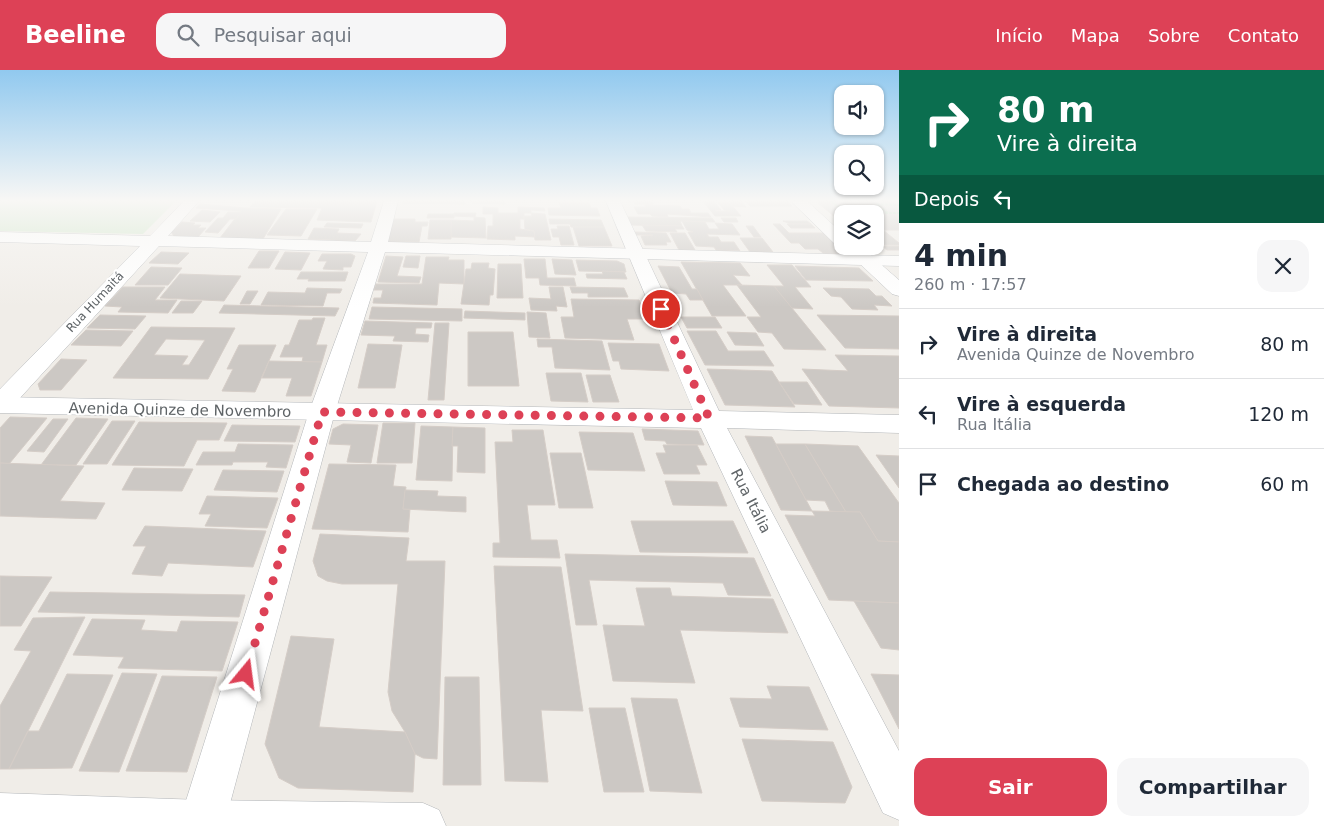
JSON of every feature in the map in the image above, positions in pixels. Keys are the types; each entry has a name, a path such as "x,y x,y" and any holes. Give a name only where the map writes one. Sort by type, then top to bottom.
{"street":[{"name":"Rua Humaitá","path":"0,404 157,236"},
{"path":"202,825 322,412 381,236"},
{"name":"Rua Itália","path":"629,236 709,418 899,797"},
{"path":"0,237 899,261"},
{"path":"859,255 899,290"},
{"name":"Avenida Quinze de Novembro","path":"0,404 322,412 709,418 899,424"},
{"path":"0,816 202,825 423,826"}],"building":[{"path":"221,236 265,236 263,239 220,238"},
{"path":"309,236 359,236 355,241 308,239"},
{"path":"387,236 420,236 419,242 386,242"},
{"path":"428,236 451,236 451,239 428,239"},
{"path":"486,236 486,238 450,237"},
{"path":"487,236 515,236 515,240 487,239"},
{"path":"535,236 550,236 551,240 535,240"},
{"path":"572,236 574,245 561,245 559,237 553,237"},
{"path":"576,236 608,236 612,246 579,246"},
{"path":"641,236 668,236 671,242 666,242 667,245 645,245"},
{"path":"672,236 687,236 695,250 679,250"},
{"path":"690,236 718,237 721,242 734,242 740,251 716,250 714,247 696,246"},
{"path":"785,236 826,236 834,243 834,254 823,253 818,249 805,249 799,243 791,243"},
{"path":"884,236 891,236 899,245 884,245"},
{"path":"740,238 762,238 773,252 750,252"},
{"path":"884,246 899,246 899,250 887,250"},
{"path":"259,251 279,251 269,268 248,268"},
{"path":"161,252 189,253 178,264 149,263"},
{"path":"285,252 310,253 301,270 275,269"},
{"path":"322,254 351,254 355,256 351,267 343,267 343,270 323,269 327,261 318,261"},
{"path":"386,256 403,257 397,276 421,277 419,283 378,282"},
{"path":"406,256 420,256 418,268 403,267"},
{"path":"426,257 449,257 448,260 464,260 464,284 439,283 437,305 373,303 374,298 381,298 383,290 374,290 376,284 422,284"},
{"path":"524,259 545,259 547,278 574,278 576,286 540,285 539,278 526,278"},
{"path":"552,259 572,260 576,275 555,274"},
{"path":"576,260 617,261 624,264 626,272 579,271"},
{"path":"681,262 740,263 750,276 733,275 742,285 723,285 746,316 712,316"},
{"path":"472,263 489,263 488,268 495,269 493,295 490,295 489,305 461,304 466,269 471,269"},
{"path":"498,264 521,264 523,298 497,298"},
{"path":"767,265 792,265 811,287 795,287 813,309 791,308 774,286 784,286"},
{"path":"658,266 679,267 692,289 697,289 703,300 690,300 686,294 672,293"},
{"path":"795,266 859,268 873,281 806,280"},
{"path":"151,267 182,268 168,285 135,285"},
{"path":"602,271 624,272 627,279 587,278 586,274 603,274"},
{"path":"301,272 348,272 345,281 308,281 309,279 297,279"},
{"path":"180,274 241,276 224,301 160,298"},
{"path":"737,285 774,286 826,350 784,349 772,333 758,332 747,317 761,317"},
{"path":"123,287 165,287 155,300 177,300 168,313 118,312 122,307 105,306"},
{"path":"549,287 563,287 567,307 556,306 557,311 531,310 529,298 551,299"},
{"path":"570,287 624,288 628,297 588,297 588,293 572,293"},
{"path":"307,288 342,289 340,293 327,293 323,306 261,305 268,292 305,293"},
{"path":"823,288 869,289 876,296 882,296 892,306 874,305 878,310 852,309 841,297 831,296"},
{"path":"247,291 258,291 250,304 240,304"},
{"path":"571,299 639,300 646,319 627,319 634,340 565,338 561,317 574,317"},
{"path":"181,301 202,301 193,313 172,313"},
{"path":"224,305 339,308 335,316 219,313"},
{"path":"372,307 462,309 462,321 369,319"},
{"path":"465,311 525,313 525,320 464,318"},
{"path":"527,312 546,313 550,338 529,337"},
{"path":"100,315 146,316 135,329 87,328"},
{"path":"817,315 899,316 899,349 845,348"},
{"path":"681,317 715,317 722,328 687,328"},
{"path":"313,318 325,318 316,345 327,345 322,362 302,362 303,357 280,357 285,345 289,345 299,320 312,320"},
{"path":"365,321 432,323 431,328 416,328 415,334 429,335 428,342 393,341 395,336 361,335"},
{"path":"435,323 449,323 444,400 428,400"},
{"path":"151,327 235,328 208,379 113,378","holes":["166,339 205,340 189,365 182,365 188,356 154,355"]},
{"path":"86,330 133,331 121,346 71,345"},
{"path":"687,331 716,331 728,351 764,351 774,366 705,365"},
{"path":"468,332 513,332 519,386 468,386"},
{"path":"727,332 756,333 764,346 735,345"},
{"path":"537,339 602,341 610,370 555,368 552,347 538,347"},
{"path":"608,343 659,344 669,371 621,369 619,361 613,361"},
{"path":"368,344 402,345 395,388 358,388"},
{"path":"239,345 276,345 255,392 222,391 233,369 227,369"},
{"path":"835,355 899,356 899,408 829,406 802,369 848,371"},
{"path":"61,359 87,360 61,390 40,390 38,384"},
{"path":"269,361 322,362 311,396 286,396 292,378 262,378"},
{"path":"707,369 772,371 795,407 725,405"},
{"path":"546,373 581,373 588,402 551,401"},
{"path":"586,375 610,375 619,402 593,402"},
{"path":"779,382 807,382 822,405 794,404"},
{"path":"10,417 47,418 9,464 0,463 0,428"},
{"path":"76,418 108,419 76,465 41,465"},
{"path":"53,419 68,419 44,452 27,451"},
{"path":"112,421 135,421 107,464 83,464"},
{"path":"139,422 227,423 219,440 197,440 184,466 112,465"},
{"path":"383,423 415,423 412,463 377,463"},
{"path":"343,424 378,425 371,463 347,462 351,445 329,444 333,429"},
{"path":"232,425 300,426 295,442 224,441"},
{"path":"421,426 453,427 452,481 416,480"},
{"path":"453,427 485,428 485,473 457,472 458,446 452,446"},
{"path":"642,429 698,431 704,445 667,444 665,441 645,440"},
{"path":"512,430 543,430 555,505 527,505 531,540 557,540 560,558 493,557 493,543 500,543 495,442 513,442"},
{"path":"579,432 633,433 645,471 588,470"},
{"path":"745,436 772,437 812,511 781,510"},
{"path":"238,444 293,445 286,468 266,467 268,462 196,465 203,452 235,452"},
{"path":"776,444 805,444 846,512 830,511 825,501 806,500"},
{"path":"805,444 858,446 899,503 899,542 878,541 860,512 846,512"},
{"path":"663,445 697,445 707,465 696,465 700,474 664,474 656,453 666,453"},
{"path":"550,453 581,453 593,508 559,508"},
{"path":"876,455 899,456 899,488"},
{"path":"0,463 84,466 60,501 105,503 96,519 0,516"},
{"path":"329,464 396,465 393,486 406,487 403,509 410,509 408,532 312,529"},
{"path":"134,468 193,469 182,491 122,490"},
{"path":"223,470 284,471 277,492 214,490"},
{"path":"665,481 717,482 727,506 673,505"},
{"path":"405,490 438,491 437,496 466,497 466,512 403,509"},
{"path":"207,496 278,498 267,528 205,526 211,514 199,514"},
{"path":"812,511 860,512 878,541 899,542 899,603 829,600 785,515 815,516"},
{"path":"631,521 733,521 748,553 640,552"},
{"path":"145,526 266,531 253,567 168,563 162,576 132,574 146,546 133,546"},
{"path":"320,534 409,538 406,561 445,561 437,759 423,758 415,754 405,732 392,711 388,692 398,584 342,584 327,581 318,576 313,561"},
{"path":"565,554 754,558 771,596 728,595 723,583 589,580 597,625 576,625"},
{"path":"494,566 561,567 583,711 541,710 548,782 505,781"},
{"path":"0,576 52,577 21,626 0,626"},
{"path":"636,588 670,588 672,596 773,599 788,633 680,630 695,683 613,681 603,625 645,626"},
{"path":"50,592 245,595 239,617 38,612"},
{"path":"854,601 899,603 899,650 881,648"},
{"path":"85,617 9,769 0,769 0,706 31,651 14,650 33,618"},
{"path":"92,619 145,620 141,630 177,632 181,621 238,622 222,671 118,668 124,657 73,655"},
{"path":"291,636 334,639 319,727 405,732 415,754 413,792 298,788 279,778 265,744"},
{"path":"122,673 157,674 119,772 79,771"},
{"path":"67,674 113,675 72,768 9,769 28,731 39,731"},
{"path":"871,674 899,675 899,729"},
{"path":"162,676 217,677 187,772 126,771"},
{"path":"445,677 479,677 481,785 443,785"},
{"path":"767,686 809,687 828,730 740,727 730,698 772,699"},
{"path":"631,698 677,699 702,793 650,791"},
{"path":"589,708 625,708 644,792 604,792"},
{"path":"742,739 833,742 852,787 845,803 762,801"}],"route":[{"path":"246,674 322,412 709,418 661,309"}]}
